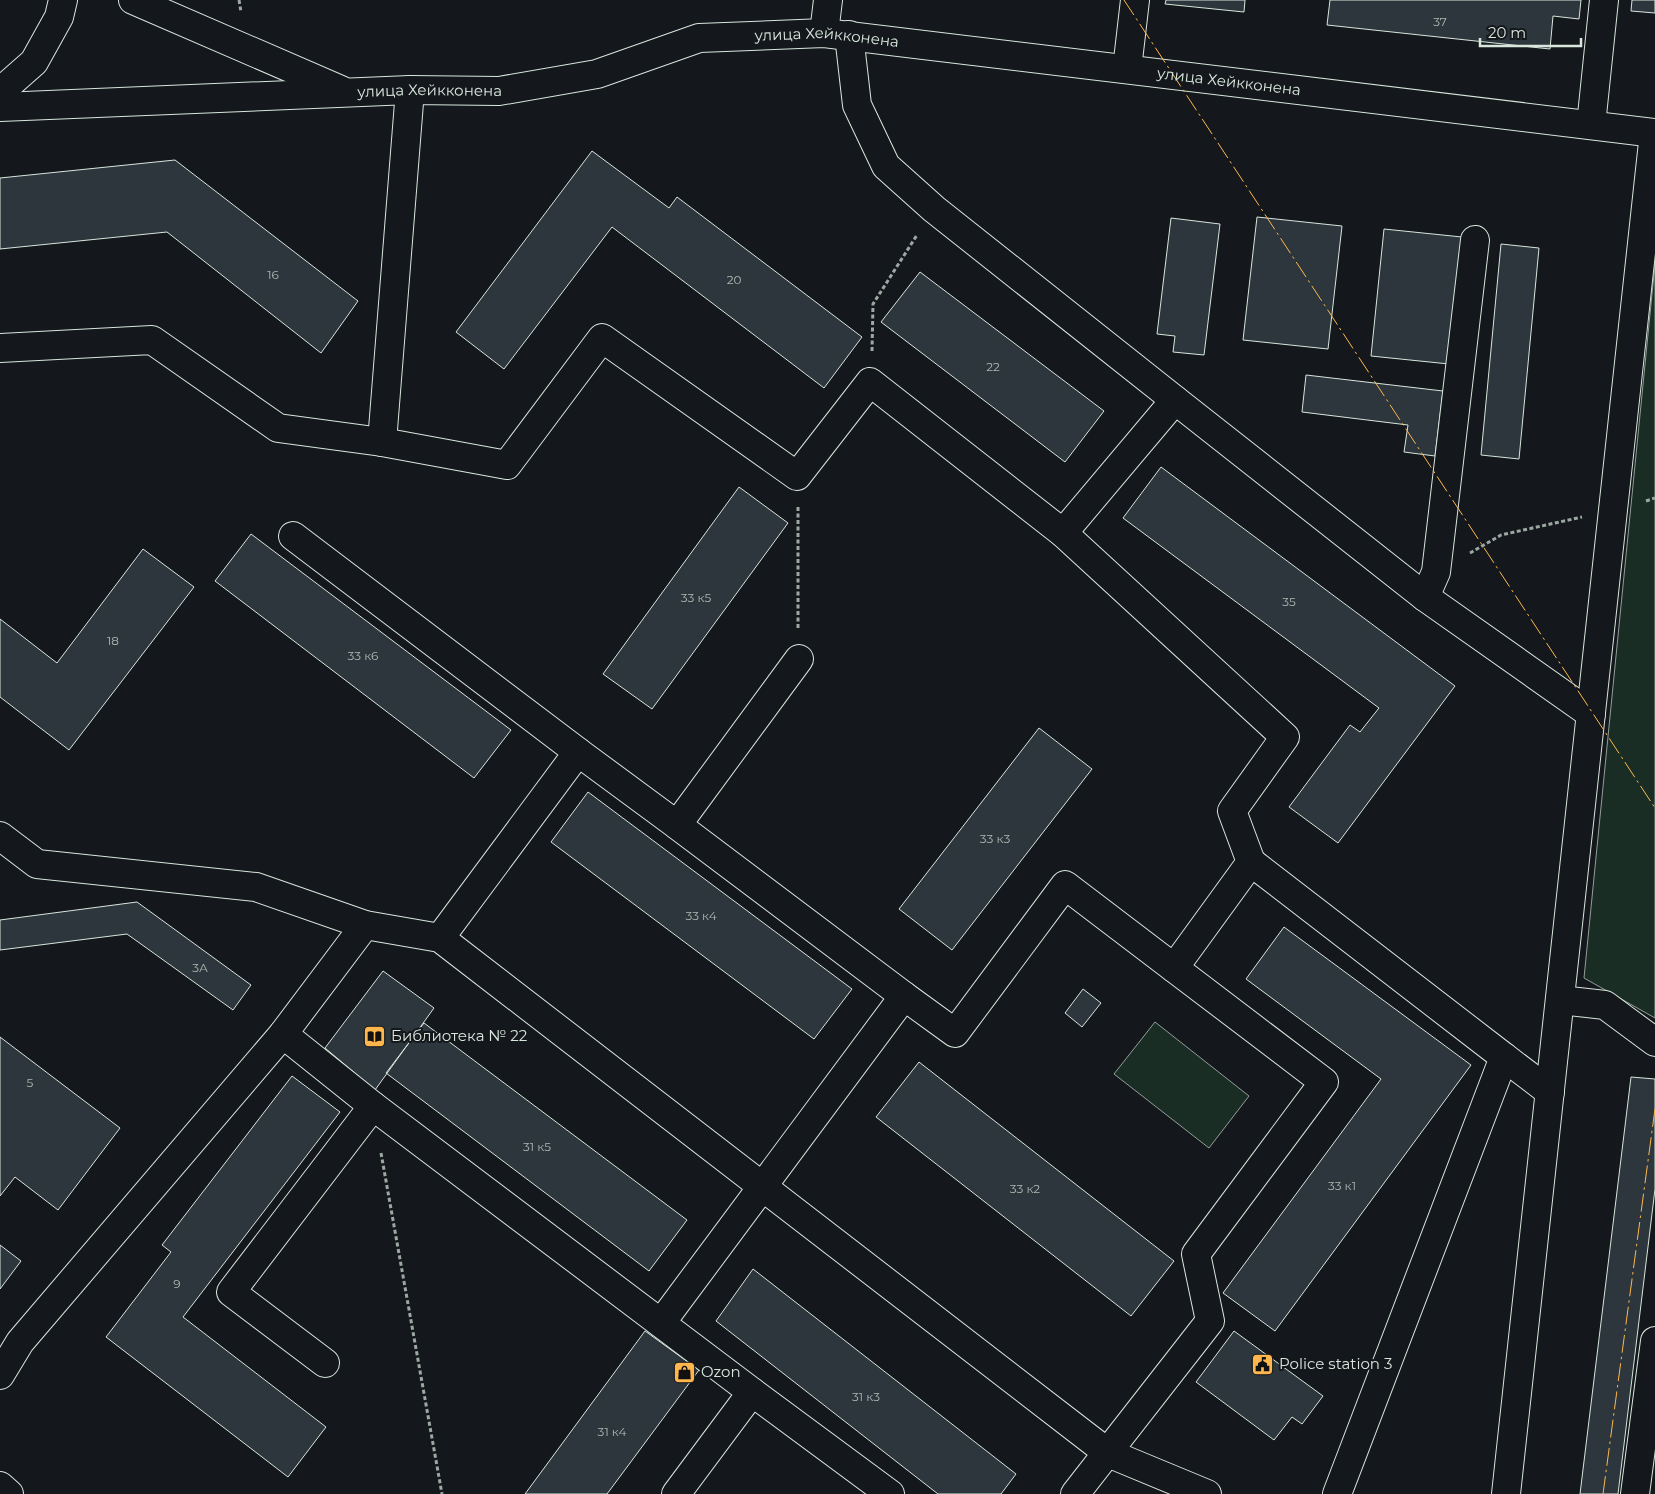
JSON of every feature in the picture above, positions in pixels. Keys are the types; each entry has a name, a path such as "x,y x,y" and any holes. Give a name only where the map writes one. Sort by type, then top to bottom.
{"street":[{"path":"0,92 34,62 59,17 63,0"},
{"path":"134,0 346,92"},
{"path":"828,0 857,105 886,166 934,209 1425,597 1591,714"},
{"path":"1127,69 1134,0"},
{"path":"1591,125 1604,0"},
{"name":"улица Хейкконена","path":"0,108 346,92 410,90 499,91 597,74 699,38 836,34 1654,133"},
{"path":"382,442 410,90"},
{"path":"1506,1494 1654,133"},
{"path":"1425,597 1436,572 1475,240"},
{"path":"0,348 152,340 278,428 382,442 507,465 602,338 798,476 870,382 1063,533 1285,737 1232,811 1251,862 1550,1092"},
{"path":"1063,533 1175,400"},
{"path":"293,536 578,752 956,1033 1065,885 1324,1082 1196,1254 1210,1321 1075,1494"},
{"path":"677,825 799,659"},
{"path":"440,938 578,752"},
{"path":"0,836 37,864 256,887 365,924 440,938 1108,1453 1207,1494"},
{"path":"1174,968 1251,862"},
{"path":"0,1375 20,1342 283,1034 365,924"},
{"path":"661,1323 764,1187 904,996"},
{"path":"1560,1000 1604,1005 1655,1042"},
{"path":"283,1034 373,1106 890,1494"},
{"path":"1337,1494 1504,1057"},
{"path":"325,1363 231,1292 373,1106"},
{"path":"1635,1494 1655,1341"},
{"path":"676,1494 752,1392"},
{"path":"0,1486 10,1494"}],"path":[{"path":"870,382 873,304 934,209"},
{"path":"798,476 799,659"},
{"path":"1436,572 1501,535 1613,510 1655,498"},
{"path":"373,1106 442,1494"}],"green space":[{"path":"1655,264 1655,1018 1584,978"},
{"path":"1155,1022 1249,1096 1209,1148 1114,1074"}],"building":[{"path":"1166,0 1245,0 1244,12 1165,4"},
{"path":"1330,0 1581,0 1579,19 1553,16 1550,49 1327,25"},
{"path":"1632,0 1655,0 1655,13 1631,11"},
{"path":"592,151 669,208 677,197 862,337 824,388 612,227 504,369 456,332"},
{"path":"175,160 358,301 321,353 167,232 0,249 0,178"},
{"path":"1257,217 1342,226 1328,349 1243,340"},
{"path":"1171,218 1220,224 1204,355 1173,352 1175,336 1157,334"},
{"path":"1384,229 1462,237 1449,364 1371,356"},
{"path":"1501,244 1539,248 1519,459 1481,455"},
{"path":"920,272 1104,411 1065,462 881,322"},
{"path":"1306,375 1443,391 1435,456 1404,452 1408,425 1302,412"},
{"path":"1161,467 1455,686 1338,843 1289,807 1350,725 1360,732 1379,708 1123,518"},
{"path":"739,487 788,523 652,709 603,674"},
{"path":"251,534 511,730 474,778 215,581"},
{"path":"143,549 194,587 69,750 0,697 0,619 57,663"},
{"path":"1039,728 1092,769 952,950 899,909"},
{"path":"588,792 852,989 814,1039 551,842"},
{"path":"137,902 251,985 233,1010 127,934 0,950 0,920"},
{"path":"1284,927 1471,1065 1275,1331 1223,1293 1381,1079 1246,979"},
{"name":"Библиотека № 22","path":"383,971 434,1008 375,1090 325,1048"},
{"path":"1083,989 1101,1003 1082,1027 1065,1013"},
{"path":"424,1023 687,1220 649,1271 386,1073"},
{"path":"0,1037 120,1128 58,1210 15,1177 0,1196"},
{"path":"919,1062 1174,1261 1131,1316 876,1117"},
{"path":"292,1076 340,1112 183,1317 326,1427 288,1477 106,1337 171,1252 162,1245"},
{"path":"1631,1077 1655,1079 1655,1189 1618,1494 1580,1494"},
{"path":"0,1245 21,1261 0,1289"},
{"path":"753,1269 1016,1474 1001,1494 938,1494 716,1321"},
{"path":"645,1331 699,1370 607,1494 525,1494"},
{"path":"1234,1331 1323,1396 1302,1424 1292,1417 1274,1440 1196,1382"}],"power":[{"path":"1124,0 1655,808"},
{"path":"1603,1494 1655,1109"}],"place":[{"name":"Библиотека № 22","path":"375,1036"},
{"name":"Police station 3","path":"1263,1364"},
{"name":"Ozon","path":"685,1372"}]}
